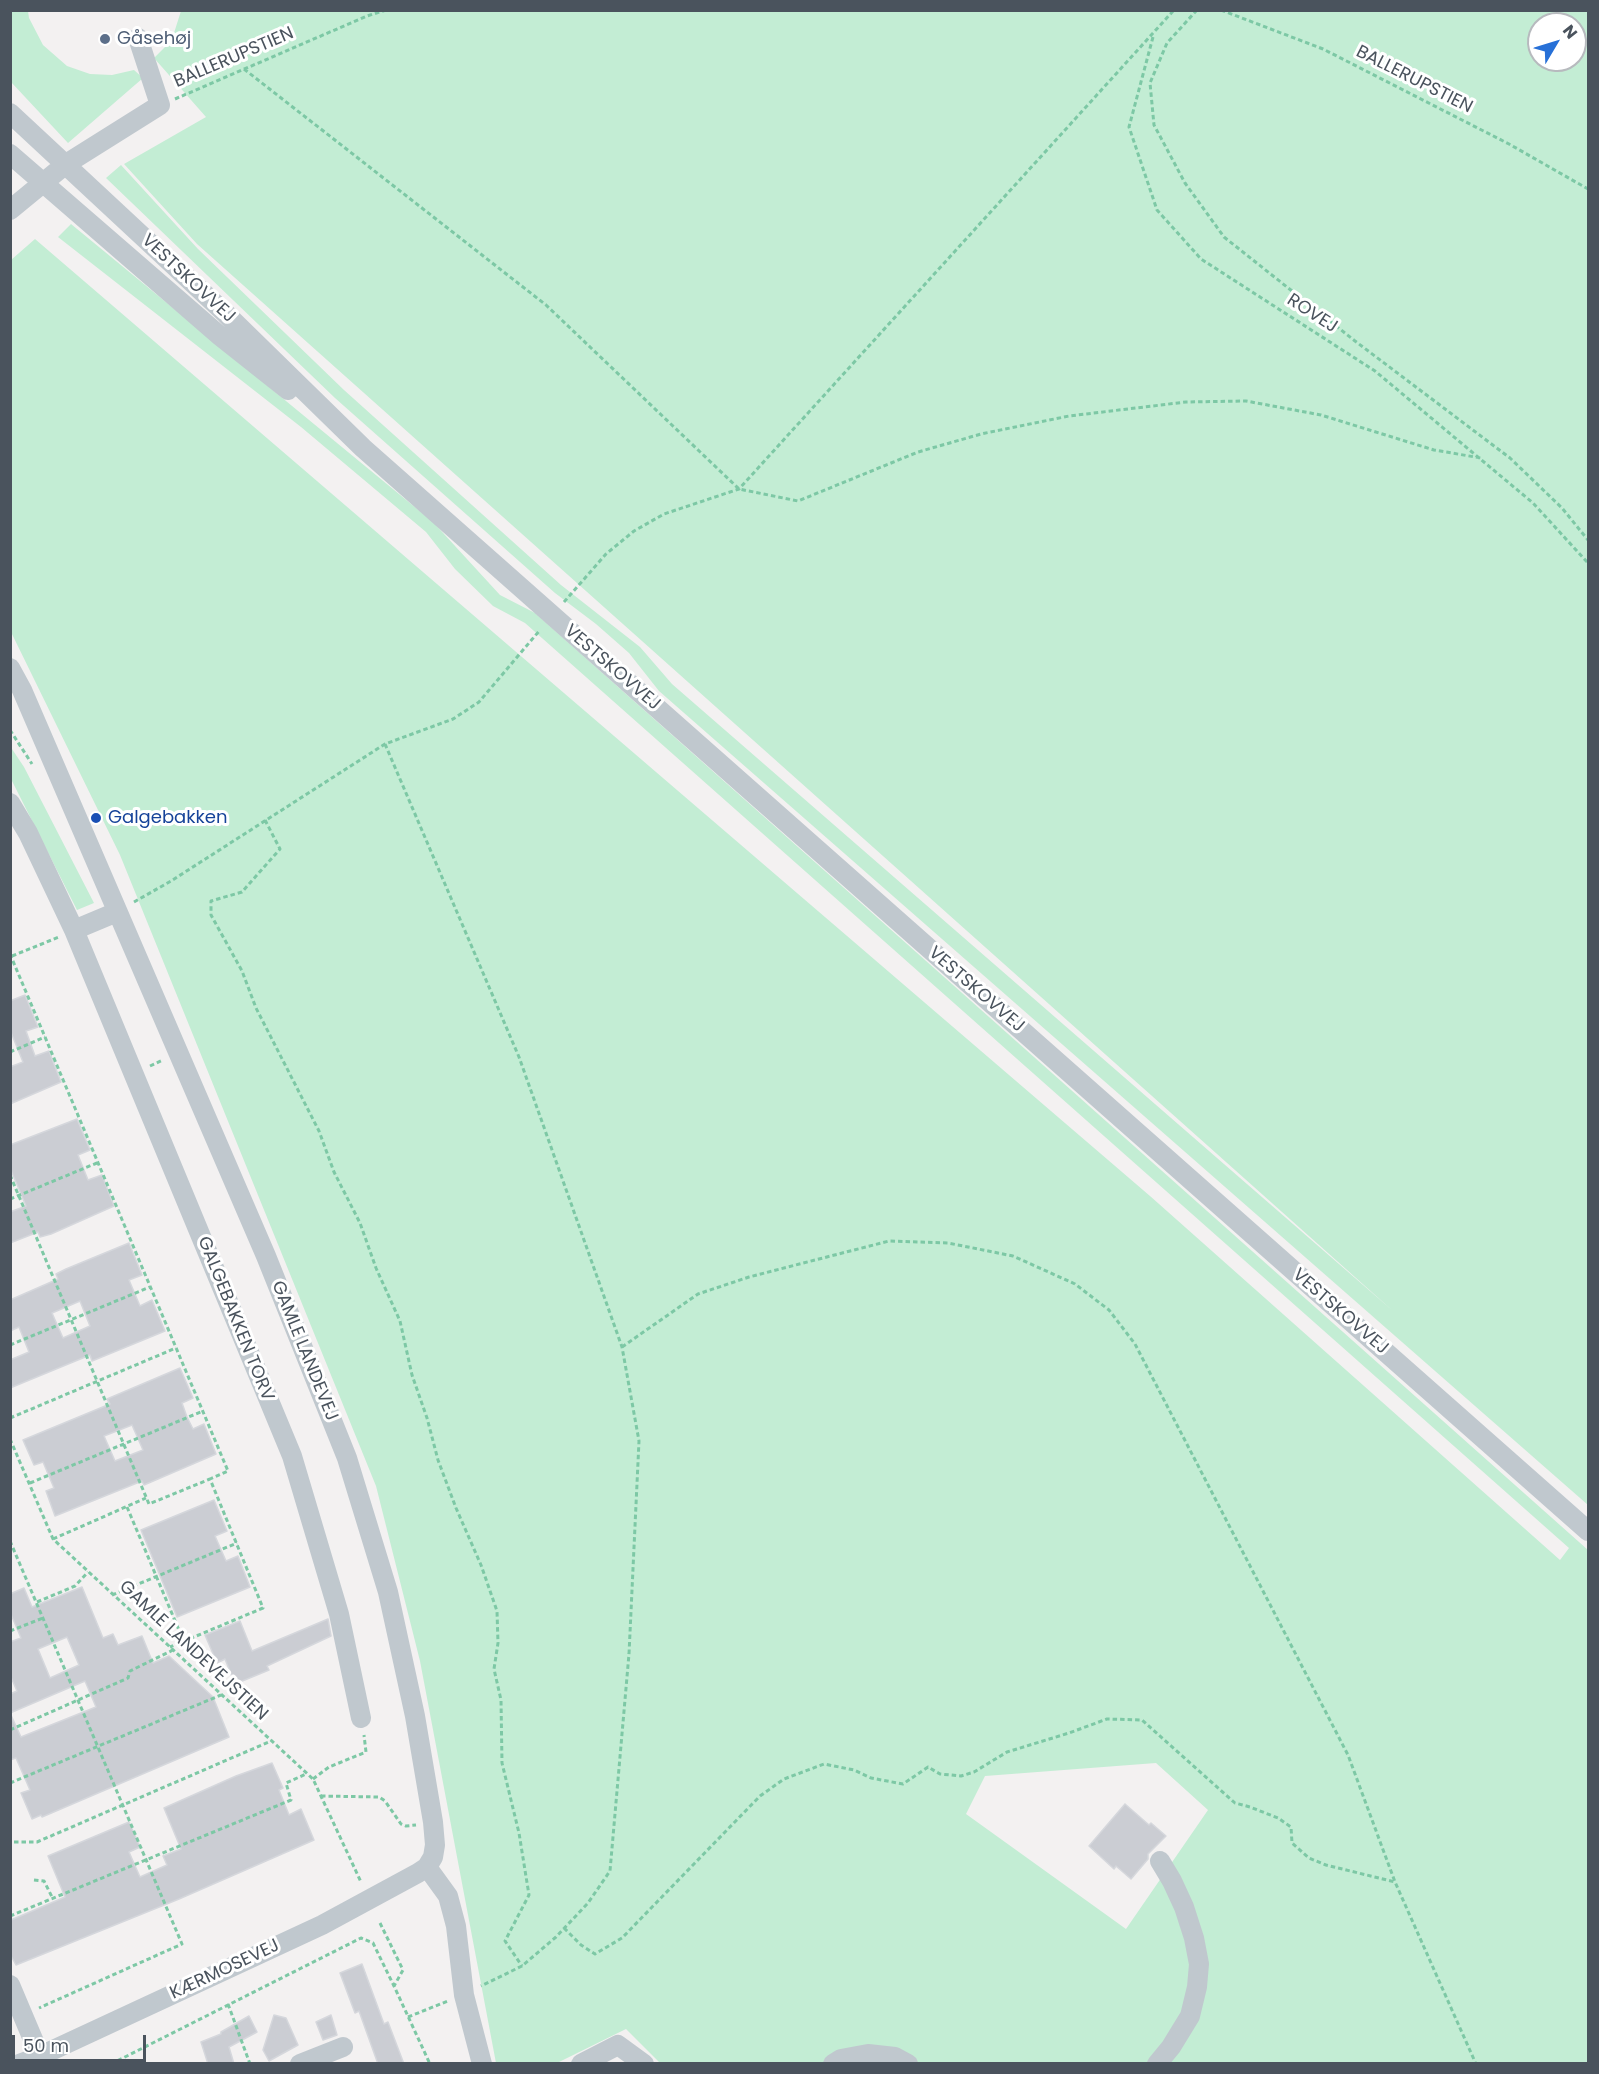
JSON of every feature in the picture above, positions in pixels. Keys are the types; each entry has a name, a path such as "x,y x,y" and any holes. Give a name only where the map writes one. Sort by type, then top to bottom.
{"street":[{"path":"10,210 66,164 160,105 138,38"},
{"name":"VESTSKOVVEJ","path":"10,113 226,314 363,448 1588,1531"},
{"name":"VESTSKOVVEJ","path":"10,154 220,336 363,448"},
{"name":"GAMLE LANDEVEJ","path":"10,668 22,690 266,1256 347,1458 388,1592 415,1716 435,1845 433,1857 427,1867"},
{"name":"GALGEBAKKEN TORV","path":"10,802 28,833 74,930 292,1456 339,1614 361,1718"},
{"path":"74,930 117,912"},
{"path":"1157,2064 1171,2048 1190,2016 1197,1987 1199,1964 1184,1907 1160,1861"},
{"path":"427,1867 448,1896 456,1926 464,1995 482,2064"},
{"name":"KÆRMOSEVEJ","path":"19,2064 322,1925 409,1879 427,1867"},
{"path":"10,1985 40,2056"},
{"path":"581,2064 618,2045 644,2064"},
{"path":"300,2064 343,2047"},
{"path":"832,2064 841,2059 868,2054 896,2057 908,2064"}],"path":[{"name":"BALLERUPSTIEN","path":"160,105 367,16 386,10"},
{"path":"562,604 606,554 634,531 664,514 739,489 1154,35 1174,10"},
{"path":"1197,10 1167,43 1150,83 1154,125 1185,183 1224,237 1355,341 1510,458 1562,508 1588,540"},
{"name":"BALLERUPSTIEN","path":"1221,10 1323,50 1509,144 1588,189"},
{"name":"ROVEJ","path":"1154,35 1129,127 1157,210 1201,259 1375,371 1533,502 1588,563"},
{"path":"244,69 546,305 739,489 798,501 918,452 981,434 1069,416 1186,402 1246,401 1310,413 1434,450 1481,458"},
{"path":"117,912 171,881 385,744 453,718 479,702 542,627"},
{"path":"385,744 519,1057 622,1347 639,1441 629,1654 610,1871 588,1903 522,1966 464,1995 408,2017"},
{"path":"265,820 280,849 242,892 211,901 211,915 243,971 256,1008 319,1131 334,1172 360,1223 376,1268 400,1321 412,1375 438,1460 481,1565 497,1611 498,1643 494,1669 501,1700 502,1763 519,1833 529,1895 506,1941 522,1966"},
{"path":"10,1175 149,1504 228,1471 11,956 74,930"},
{"path":"10,1052 45,1037"},
{"path":"133,1074 178,1053"},
{"path":"10,1199 97,1163"},
{"path":"622,1347 698,1294 749,1277 889,1241 948,1243 1013,1257 1075,1284 1109,1310 1135,1344 1348,1755 1395,1882 1476,2064"},
{"path":"10,1345 150,1287"},
{"path":"10,1418 176,1348"},
{"path":"29,1484 203,1411"},
{"name":"GAMLE LANDEVEJSTIEN","path":"10,1439 52,1539 313,1779 361,1881"},
{"path":"10,1730 129,1678 130,1671 184,1642 264,1608 210,1479"},
{"path":"52,1539 146,1498"},
{"path":"127,1507 184,1642"},
{"path":"10,1541 182,1944 23,2015"},
{"path":"112,1595 237,1543"},
{"path":"37,1602 75,1587 88,1572"},
{"path":"10,1631 43,1618"},
{"path":"10,1783 221,1695"},
{"path":"313,1779 329,1767 366,1752 361,1718"},
{"path":"564,1928 581,1945 595,1954 622,1938 760,1796 784,1779 824,1764 854,1770 871,1778 903,1784 928,1767 940,1774 961,1776 974,1772 1007,1752 1107,1719 1142,1720 1235,1803 1278,1818 1291,1827 1292,1843 1309,1858 1326,1865 1395,1882"},
{"path":"14,1842 37,1842 271,1741"},
{"path":"10,1916 291,1800 286,1783 306,1773"},
{"path":"321,1796 342,1798 373,1796 384,1801 401,1824 406,1826 433,1822"},
{"path":"34,1880 44,1881 53,1899"},
{"path":"380,1923 403,1970 394,1986"},
{"path":"111,2064 361,1938 374,1942 430,2064"},
{"path":"228,2004 250,2064"}],"green space":[{"path":"11,10 28,11 29,18 43,45 67,66 90,74 112,75 134,70 143,78 68,143 11,82"},
{"path":"181,11 1588,11 1588,1505 659,691 629,653 555,593 335,398 106,178 121,165 198,249 344,390 561,585 640,647 672,684 1393,1311 197,244 124,164 206,117 154,58 174,33"},
{"path":"71,224 433,522 500,595 535,613 1588,1550 1588,2063 661,2064 626,2029 557,2063 496,2063 420,1661 376,1486 120,855 11,632 11,260 35,239 1150,1196 1560,1560 1569,1548 525,623 493,606 455,569 426,532 301,427 58,237","holes":["1156,1763 1208,1810 1126,1929 966,1814 985,1776"]},
{"path":"10,746 24,767 94,903 77,910 11,779"}],"building":[{"path":"25,995 38,1027 26,1031 35,1056 49,1051 61,1082 10,1104 10,1067 23,1062 10,1030 10,1001"},
{"path":"77,1119 90,1150 78,1155 88,1180 102,1175 114,1206 51,1234 40,1237 38,1232 10,1243 10,1212 26,1206 10,1168 10,1145"},
{"path":"129,1243 142,1275 129,1280 140,1306 152,1300 165,1331 92,1361 90,1355 10,1388 10,1360 29,1352 19,1327 10,1331 10,1300 58,1279 56,1274","holes":["80,1301 90,1326 63,1338 52,1313"]},
{"path":"180,1368 193,1398 182,1403 187,1417 193,1429 204,1424 216,1454 144,1485 142,1481 55,1516 46,1491 54,1488 43,1462 34,1465 23,1440 110,1404 107,1399","holes":["132,1425 143,1450 115,1461 104,1436"]},
{"path":"214,1500 227,1531 215,1536 226,1561 238,1556 250,1587 177,1617 141,1530"},
{"path":"82,1587 103,1638 113,1634 118,1645 142,1636 153,1663 169,1656 213,1697 229,1737 42,1817 41,1815 32,1819 21,1793 30,1790 16,1758 10,1760 10,1713 10,1694 17,1691 10,1675 10,1642 21,1638 10,1612 10,1594 24,1588 32,1607","holes":["67,1637 79,1665 50,1678 38,1649","85,1681 96,1707 21,1737 10,1713"]},
{"path":"328,1619 331,1636 267,1666 269,1670 235,1684 225,1659 217,1663 205,1635 240,1621 252,1651"},
{"path":"272,1763 283,1788 279,1790 289,1815 301,1809 314,1840 179,1899 16,1965 10,1954 11,1920 65,1897 48,1856 129,1822 140,1847 129,1852 140,1877 167,1865 163,1856 181,1849 164,1808 236,1776"},
{"path":"1125,1804 1166,1836 1148,1854 1148,1859 1131,1879 1116,1866 1114,1869 1089,1846"},
{"path":"362,1964 384,2024 388,2022 404,2064 378,2064 359,2011 355,2013 340,1973"},
{"path":"274,2015 286,2018 298,2045 269,2061 263,2050"},
{"path":"331,2015 337,2035 323,2040 316,2022"},
{"path":"249,2016 257,2032 229,2047 234,2064 208,2064 201,2042 221,2034"}],"place":[{"name":"Gåsehøj","path":"105,39"},
{"name":"Galgebakken","path":"96,818"}]}
